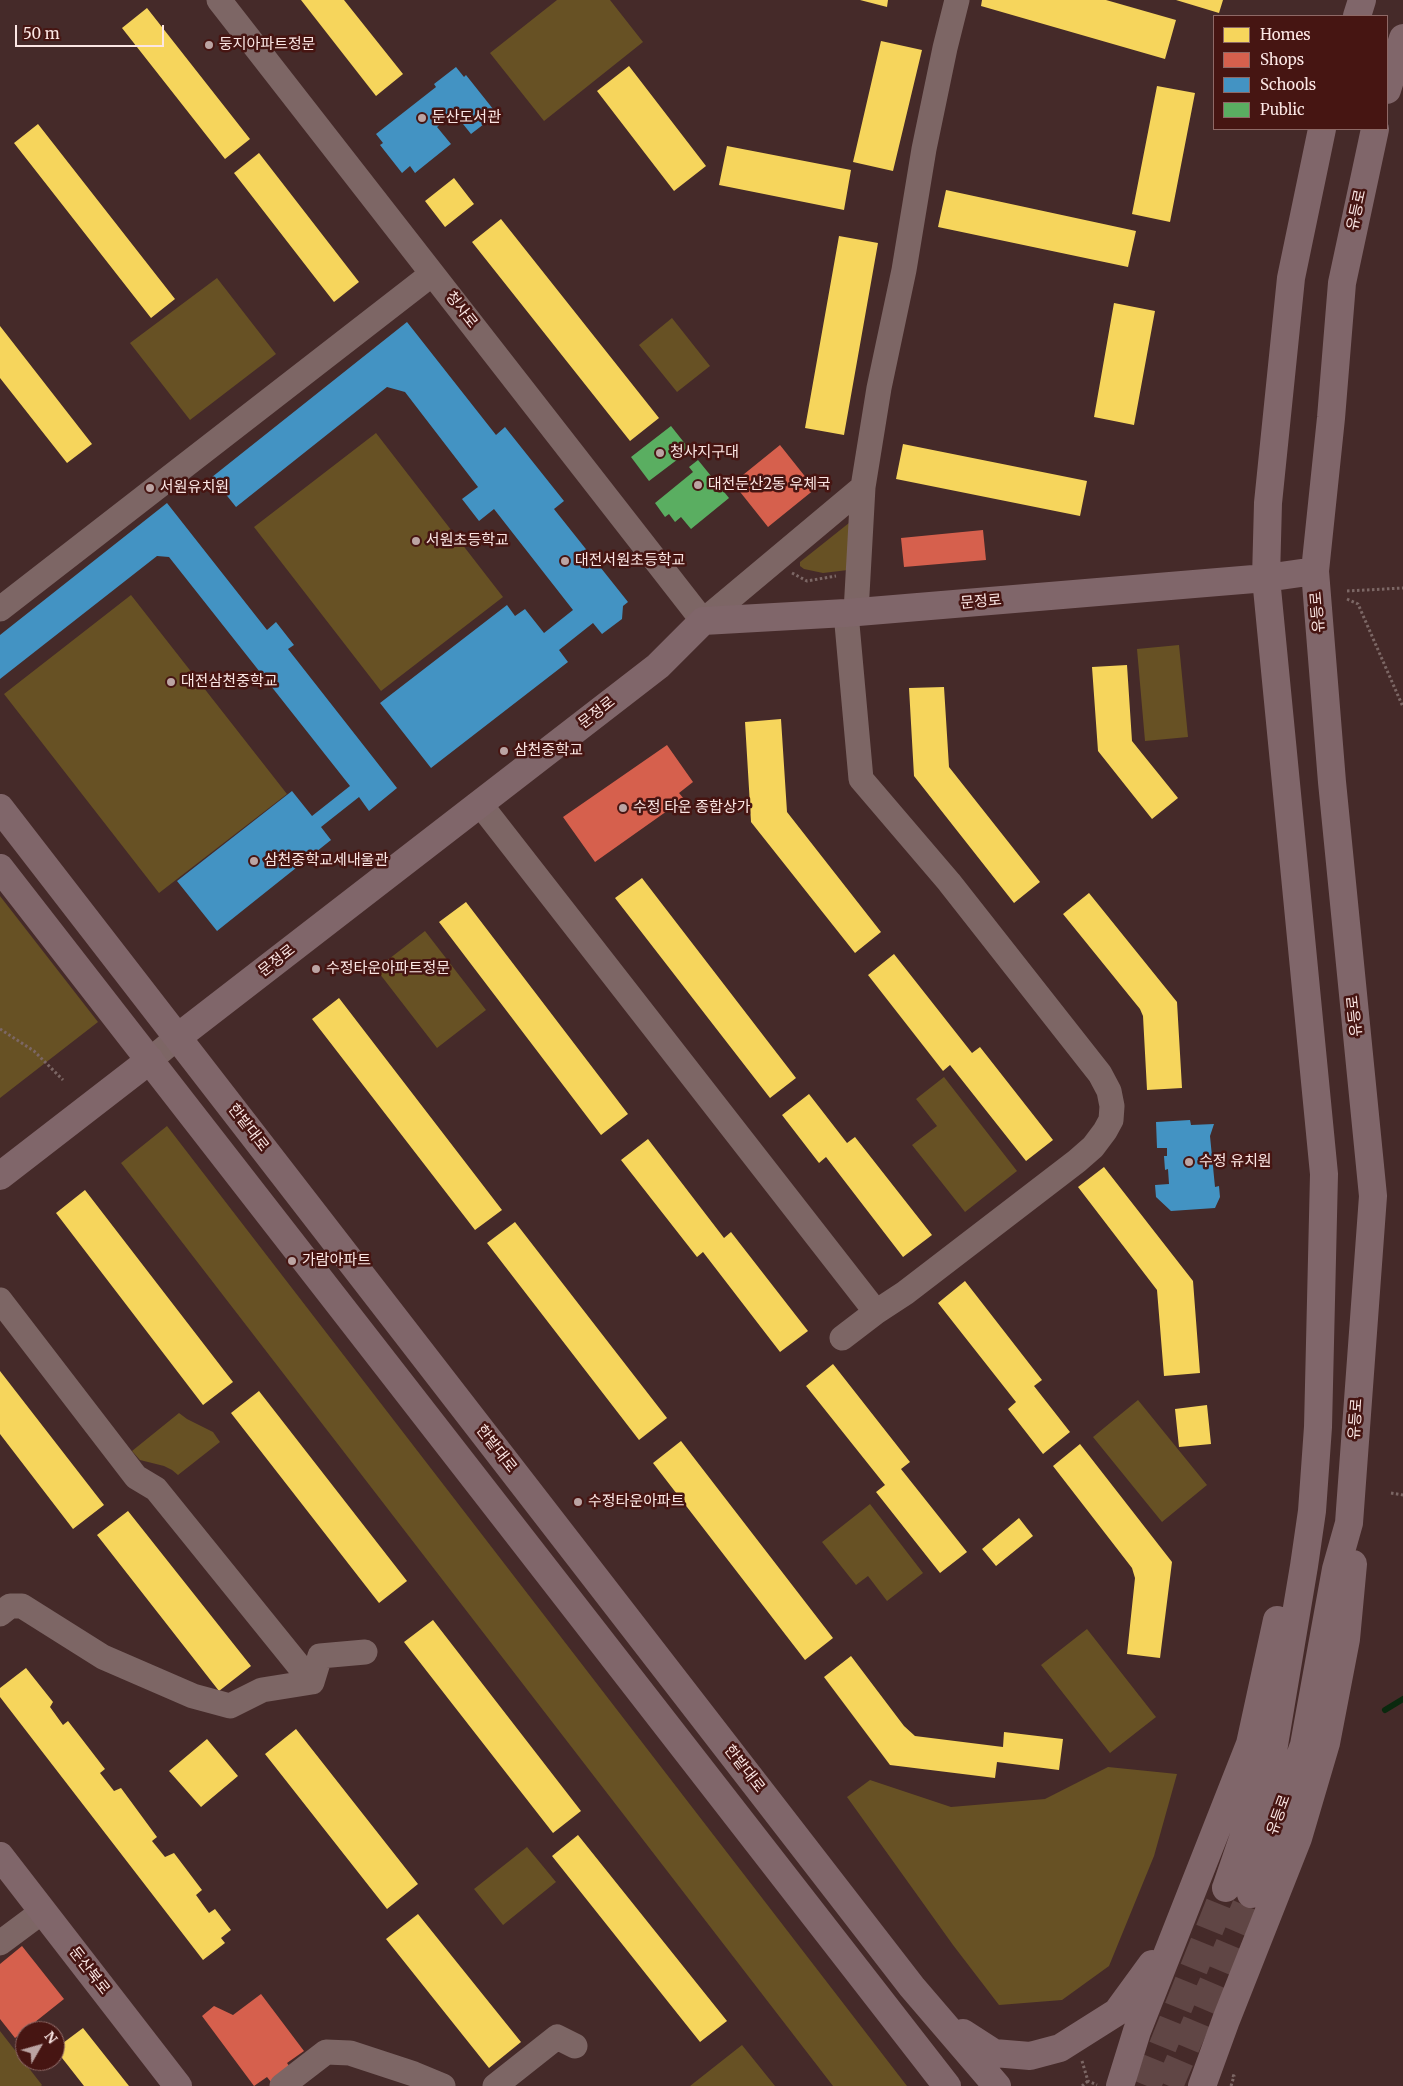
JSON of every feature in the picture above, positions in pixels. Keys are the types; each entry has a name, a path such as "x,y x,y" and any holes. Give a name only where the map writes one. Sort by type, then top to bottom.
{"main road":[{"path":"1357,15 1362,0"},
{"path":"1388,87 1403,38"},
{"name":"유등로","path":"1322,130 1291,278 1268,503 1266,578 1324,1174 1318,1427 1312,1511 1273,1751 1238,1891 1304,1745 1336,1569 1349,1523 1373,1196 1332,782 1314,571 1331,418 1342,283 1375,130"},
{"name":"문정로","path":"178,1038 658,666 703,621 851,613 1266,578 1314,571"},
{"name":"한밭대로","path":"0,808 912,1987 997,2086"},
{"path":"0,868 947,2086"},
{"name":"문정로","path":"0,1176 150,1060"},
{"path":"1120,2086 1136,2031 1250,1744 1275,1633 1290,1548 1312,1511"},
{"path":"1202,2086 1298,1838 1326,1743 1346,1639 1353,1563 1349,1523"},
{"name":"둔산북로","path":"0,1856 178,2086"},
{"path":"912,1987 964,2034 994,2053 1030,2056 1060,2048 1117,2012 1147,1972 1184,1914"}],"street":[{"name":"청사로","path":"219,0 703,621"},
{"path":"842,1338 905,1293 1077,1161 1093,1147 1111,1120 1112,1106 1109,1091 1100,1074 949,882 861,779 851,613 863,487 879,388 904,270 924,149 957,0"},
{"path":"0,609 432,274"},
{"path":"703,621 863,487"},
{"path":"480,804 876,1312"},
{"name":"문정로","path":"150,1060 178,1038"},
{"path":"0,1300 136,1477 156,1488 312,1682"},
{"path":"0,1614 10,1606 22,1606 102,1657 193,1696 230,1706 262,1690 312,1682"},
{"path":"312,1682 320,1656 365,1652"},
{"path":"0,1943 43,1911"},
{"path":"495,2086 557,2037 575,2046"},
{"path":"282,2086 326,2052 350,2053 414,2074 443,2086"}],"path":[{"path":"792,573 807,583 839,576"},
{"path":"1347,591 1403,588"},
{"path":"1347,599 1358,604 1403,707"},
{"path":"0,1029 34,1051 63,1080"},
{"path":"1391,1493 1403,1494"},
{"path":"1082,2086 1088,2081"}],"shaded area":[{"path":"557,0 610,0 643,42 544,121 490,53"},
{"path":"217,278 276,354 190,420 130,343"},
{"path":"672,318 710,366 677,392 639,345"},
{"path":"376,433 503,597 381,691 254,527"},
{"path":"854,519 848,570 823,573 804,569 800,566 800,562"},
{"path":"131,595 287,794 159,893 4,694"},
{"path":"1179,645 1188,737 1145,741 1137,649"},
{"path":"0,896 98,1022 0,1098"},
{"path":"425,931 486,1010 437,1048 376,969"},
{"path":"944,1077 1017,1171 965,1212 912,1145 937,1126 916,1099"},
{"path":"167,1126 907,2086 833,2086 121,1163"},
{"path":"1138,1400 1207,1485 1162,1522 1093,1437"},
{"path":"179,1413 213,1432 220,1442 178,1475 164,1466 140,1460 132,1451"},
{"path":"870,1504 923,1573 887,1601 868,1576 856,1585 822,1542"},
{"path":"1087,1629 1156,1717 1110,1753 1041,1665"},
{"path":"1108,1767 1177,1774 1154,1856 1109,1966 1062,2000 999,2005 953,1945 847,1797 870,1780 951,1807 1045,1799"},
{"path":"527,1847 556,1882 503,1925 474,1889"},
{"path":"0,2031 15,2050 15,2071 31,2071 42,2085 0,2086"},
{"path":"742,2045 775,2086 690,2086"}],"building: Homes":[{"path":"301,0 344,0 403,74 376,96"},
{"path":"860,0 888,0 887,7"},
{"path":"982,0 1106,0 1176,20 1165,59 981,6"},
{"path":"1176,0 1223,0 1219,13"},
{"path":"147,8 250,139 225,159 122,28"},
{"path":"881,41 922,50 893,171 853,162"},
{"path":"629,66 706,166 674,191 597,91"},
{"path":"1157,86 1195,93 1170,222 1132,214"},
{"path":"38,124 175,299 151,318 14,143"},
{"path":"727,146 851,170 844,210 719,185"},
{"path":"259,153 359,282 334,302 234,173"},
{"path":"454,178 474,204 445,227 425,201"},
{"path":"946,190 1136,231 1128,267 938,227"},
{"path":"501,219 659,418 630,441 472,242"},
{"path":"839,236 878,243 844,435 805,428"},
{"path":"1114,303 1155,311 1134,425 1094,417"},
{"path":"0,326 92,444 67,463 0,378"},
{"path":"903,444 1087,481 1080,516 896,479"},
{"path":"1127,665 1132,741 1178,798 1152,819 1098,751 1092,667"},
{"path":"944,687 949,767 1040,882 1014,903 914,776 909,688"},
{"path":"781,719 787,812 881,932 855,953 751,822 745,722"},
{"path":"642,878 796,1078 770,1098 615,898"},
{"path":"1089,893 1177,1002 1182,1088 1147,1090 1143,1016 1140,1009 1063,914"},
{"path":"466,902 628,1114 601,1135 439,922"},
{"path":"894,954 972,1053 980,1047 1053,1140 1026,1161 950,1065 943,1071 868,975"},
{"path":"339,998 502,1210 475,1230 312,1019"},
{"path":"809,1094 847,1143 855,1137 932,1235 903,1257 826,1157 819,1163 782,1115"},
{"path":"648,1139 724,1238 731,1232 808,1331 780,1352 703,1252 697,1257 621,1160"},
{"path":"1104,1167 1193,1281 1200,1373 1164,1376 1157,1290 1078,1187"},
{"path":"85,1190 233,1382 203,1405 56,1213"},
{"path":"515,1222 667,1418 639,1440 487,1243"},
{"path":"965,1281 1042,1380 1034,1386 1070,1432 1043,1454 1008,1409 1016,1402 938,1303"},
{"path":"833,1364 910,1462 901,1469 967,1552 940,1573 876,1492 885,1485 806,1386"},
{"path":"0,1371 104,1505 73,1529 0,1434"},
{"path":"259,1391 407,1581 379,1603 231,1413"},
{"path":"1207,1405 1211,1444 1179,1447 1175,1409"},
{"path":"681,1441 833,1638 805,1660 653,1463"},
{"path":"1080,1444 1172,1562 1160,1658 1127,1654 1135,1578 1132,1568 1053,1466"},
{"path":"128,1511 251,1666 219,1691 97,1535"},
{"path":"1019,1518 1033,1536 996,1566 982,1549"},
{"path":"433,1620 581,1811 553,1833 404,1642"},
{"path":"851,1656 904,1726 915,1736 1003,1747 1004,1732 1063,1739 1059,1770 997,1762 995,1778 890,1765 824,1677"},
{"path":"26,1668 53,1702 50,1707 63,1725 68,1721 105,1769 100,1773 114,1791 121,1788 157,1837 152,1841 165,1857 174,1853 202,1890 196,1895 209,1913 215,1909 231,1930 221,1938 225,1943 203,1960 0,1697 0,1688"},
{"path":"296,1729 418,1884 387,1909 265,1754"},
{"path":"207,1739 238,1776 201,1807 169,1771"},
{"path":"578,1835 727,2021 700,2042 552,1856"},
{"path":"418,1914 521,2042 489,2068 386,1939"},
{"path":"83,2028 129,2086 84,2086 65,2062 65,2042"}],"building: Shops":[{"path":"780,445 815,489 768,527 733,483"},
{"path":"983,530 986,560 904,567 901,538"},
{"name":"수정 타운 종합상가","path":"667,745 693,782 679,793 684,799 595,862 563,817"},
{"path":"22,1946 64,1999 36,2021 15,2021 15,2038 0,2019 0,1964"},
{"path":"261,1994 304,2051 287,2063 290,2067 271,2082 267,2077 254,2086 202,2016 214,2006 233,2015"}],"building: Schools":[{"name":"둔산도서관","path":"456,67 464,77 466,75 497,114 471,134 463,124 467,122 458,110 437,127 451,144 415,173 410,166 402,173 380,145 383,143 376,134 436,87 434,84"},
{"name":"대전서원초등학교","path":"407,322 496,435 505,427 564,501 554,509 628,602 623,606 622,619 602,634 593,623 559,650 568,662 431,768 380,703 507,605 515,616 525,609 544,633 573,610 494,509 479,521 462,499 478,487 405,392 387,387 236,507 212,477"},
{"path":"167,503 267,630 276,622 294,645 288,649 397,788 369,811 359,797 321,827 331,840 217,931 177,881 292,791 312,816 350,786 169,557 157,556 0,679 0,635"},
{"name":"수정 유치원","path":"1190,1120 1191,1125 1214,1124 1210,1136 1215,1187 1219,1186 1220,1197 1215,1208 1171,1211 1156,1197 1155,1185 1169,1184 1168,1169 1165,1170 1164,1156 1167,1156 1167,1148 1157,1148 1156,1122"}],"building: Public":[{"name":"청사지구대","path":"671,426 690,450 649,481 631,457"},
{"name":"대전둔산2동 우체국","path":"698,460 729,498 691,529 681,517 675,522 669,514 665,517 655,503 693,472 689,467"}],"waterway":[{"path":"1385,1710 1403,1699"}],"tunnel":[{"path":"1147,2086 1226,1888"},
{"path":"1169,2086 1251,1894"}],"place":[{"name":"둥지아파트정문","path":"209,45"},
{"name":"둔산도서관","path":"422,118"},
{"name":"청사지구대","path":"660,453"},
{"name":"대전둔산2동 우체국","path":"698,485"},
{"name":"서원유치원","path":"150,488"},
{"name":"서원초등학교","path":"416,541"},
{"name":"대전서원초등학교","path":"565,561"},
{"name":"대전삼천중학교","path":"171,682"},
{"name":"삼천중학교","path":"504,751"},
{"name":"수정 타운 종합상가","path":"623,808"},
{"name":"삼천중학교세내울관","path":"254,861"},
{"name":"수정타운아파트정문","path":"316,969"},
{"name":"수정 유치원","path":"1189,1162"},
{"name":"가람아파트","path":"292,1261"},
{"name":"수정타운아파트","path":"578,1502"}]}
